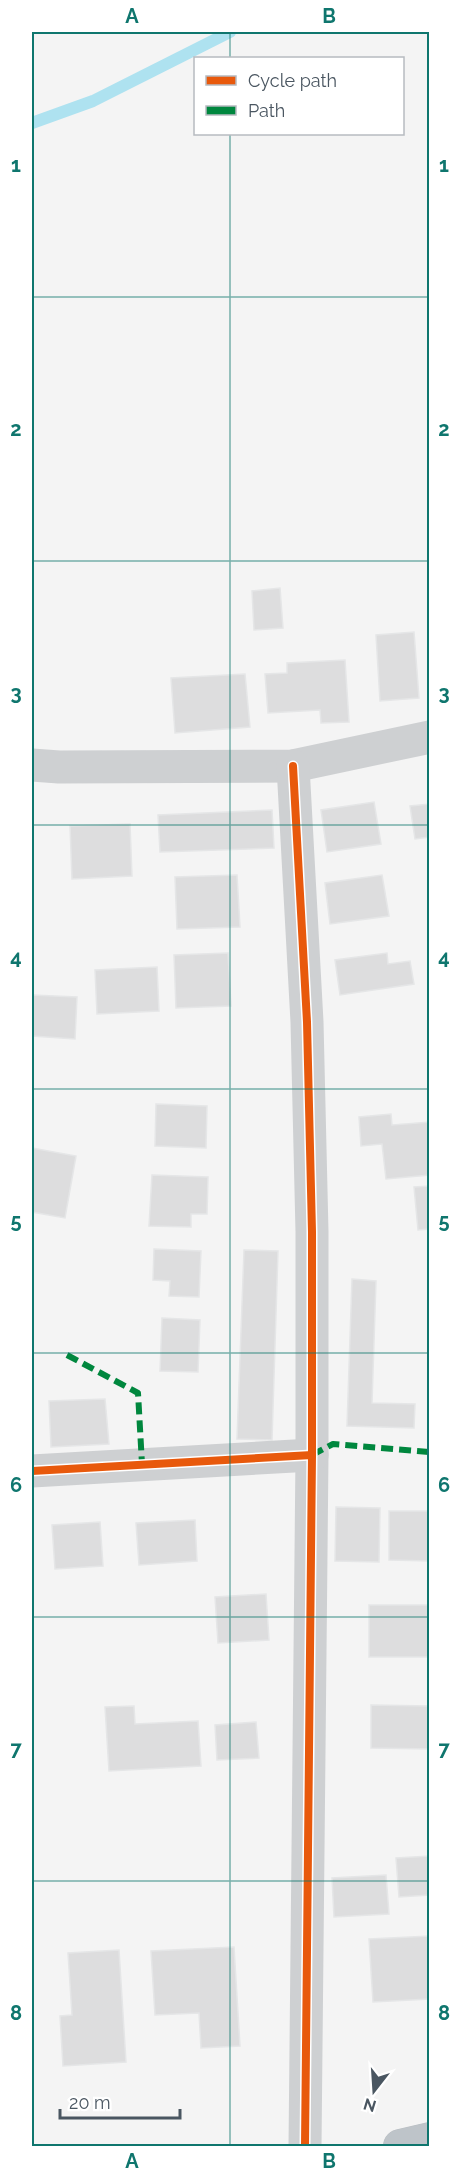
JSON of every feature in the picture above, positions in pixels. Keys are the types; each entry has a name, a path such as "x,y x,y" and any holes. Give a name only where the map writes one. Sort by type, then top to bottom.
{"highway":[{"path":"400,2146 429,2139"}],"street":[{"path":"32,765 59,767 293,766 429,737"},
{"path":"293,766 307,1022 312,1232 312,1455 304,2146"},
{"path":"32,1471 312,1455"}],"building":[{"path":"280,588 283,628 254,630 252,591"},
{"path":"414,632 419,698 380,701 376,635"},
{"path":"345,660 349,722 321,723 320,710 268,713 265,674 287,673 287,663"},
{"path":"245,674 250,727 175,733 171,678"},
{"path":"374,802 381,844 327,852 321,810"},
{"path":"430,804 430,837 415,839 410,806"},
{"path":"272,810 274,848 160,852 158,815"},
{"path":"130,824 132,876 72,879 70,826"},
{"path":"237,875 240,927 177,929 175,877"},
{"path":"382,875 389,916 330,924 325,883"},
{"path":"228,953 231,1006 176,1008 174,955"},
{"path":"387,953 388,964 410,961 414,984 340,995 335,960"},
{"path":"157,967 159,1011 97,1014 95,970"},
{"path":"32,995 77,997 75,1039 32,1036"},
{"path":"156,1104 207,1106 206,1148 155,1146"},
{"path":"391,1114 392,1125 430,1122 430,1175 386,1179 382,1144 361,1146 359,1117"},
{"path":"32,1148 76,1156 65,1218 32,1212"},
{"path":"152,1175 208,1177 207,1214 191,1214 191,1227 149,1226"},
{"path":"430,1186 430,1229 418,1230 414,1187"},
{"path":"154,1249 201,1251 199,1297 169,1296 170,1281 153,1280"},
{"path":"244,1250 278,1251 272,1440 237,1439"},
{"path":"352,1279 376,1281 372,1403 415,1404 414,1428 347,1426"},
{"path":"162,1318 200,1320 198,1372 160,1371"},
{"path":"105,1399 109,1444 51,1447 49,1401"},
{"path":"336,1507 380,1508 379,1562 335,1561"},
{"path":"389,1511 430,1511 430,1561 389,1560"},
{"path":"195,1520 197,1561 139,1565 136,1523"},
{"path":"100,1522 103,1566 55,1569 52,1525"},
{"path":"266,1594 269,1640 218,1643 215,1597"},
{"path":"369,1605 428,1605 428,1657 369,1657"},
{"path":"371,1705 430,1706 430,1749 371,1748"},
{"path":"134,1706 135,1724 198,1721 201,1766 109,1771 105,1707"},
{"path":"256,1722 259,1758 217,1760 215,1725"},
{"path":"430,1856 430,1895 399,1897 396,1858"},
{"path":"386,1875 389,1914 334,1917 332,1878"},
{"path":"430,1936 430,1999 373,2002 369,1939"},
{"path":"234,1947 240,2046 201,2048 199,2013 155,2015 151,1951"},
{"path":"119,1950 126,2062 63,2066 60,2016 72,2015 68,1953"}],"waterway":[{"path":"32,123 93,101 230,32"}],"marked path":[{"path":"67,1355 138,1393 142,1464"},
{"path":"312,1455 333,1444 430,1452"}],"cycle path":[{"path":"293,766 307,1022 312,1232 305,2146"},
{"path":"32,1471 312,1455"}]}
